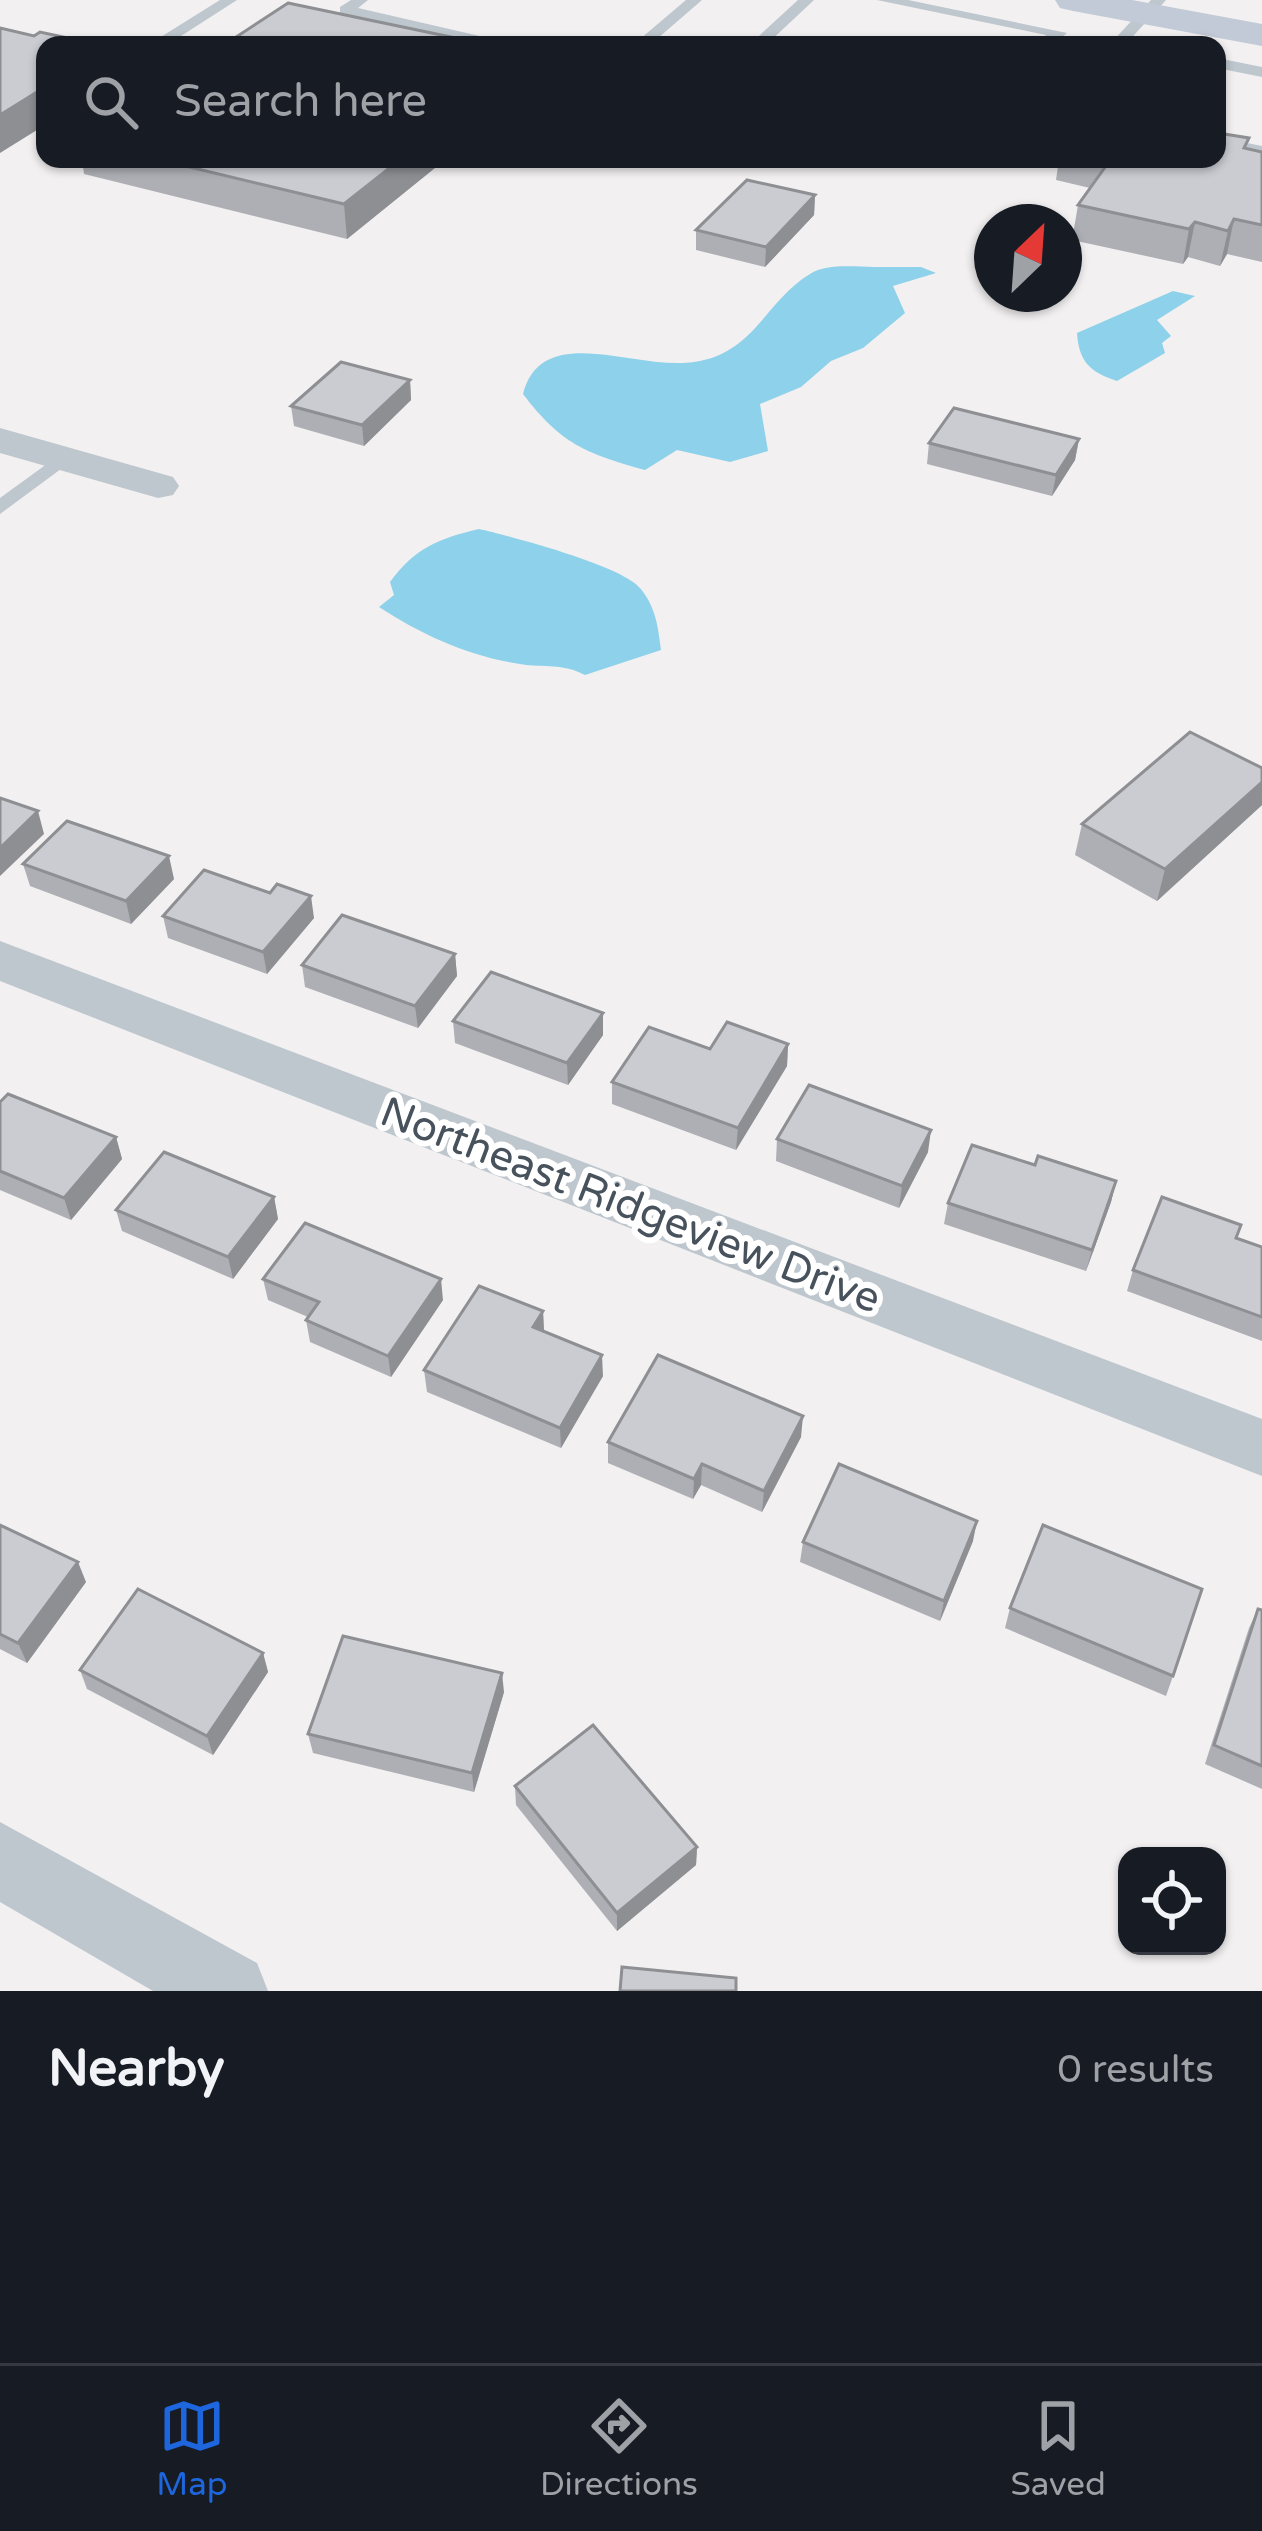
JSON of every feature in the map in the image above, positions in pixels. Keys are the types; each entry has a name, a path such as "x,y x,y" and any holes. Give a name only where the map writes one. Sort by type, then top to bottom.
{"main road":[{"path":"1073,0 1153,7 1262,34"},
{"path":"1204,0 1262,10"}],"street":[{"path":"0,440 158,485"},
{"name":"Northeast Ridgeview Drive","path":"0,960 1262,1448"},
{"path":"0,1860 230,1991"}],"lane":[{"path":"171,36 230,0"},
{"path":"361,0 345,10 468,36"},
{"path":"652,36 695,0"},
{"path":"767,36 807,0"},
{"path":"884,0 1059,33 1055,36"},
{"path":"1126,36 1153,7"},
{"path":"1226,66 1262,72"},
{"path":"1226,144 1262,151"},
{"path":"0,508 62,459"}],"water":[{"path":"921,267 936,273 893,286 905,313 863,348 831,361 801,387 760,404 768,451 730,462 677,450 645,470 606,458 562,436 523,394 533,372 550,359 570,354 671,363 715,357 746,337 781,298 817,271"},
{"path":"1173,291 1195,296 1157,320 1171,336 1162,343 1165,353 1117,381 1088,364 1077,333"},
{"path":"479,529 565,553 630,579 650,602 661,650 585,675 464,650 379,607 394,595 390,582 419,552"}],"building":[{"path":"288,3 446,36 238,36"},
{"path":"0,28 58,36 36,36 36,93 0,115"},
{"path":"1226,134 1249,138 1244,148 1262,152 1262,225 1234,219 1228,231 1195,222 1189,229 1079,204 1105,168 1226,168"},
{"path":"194,168 390,168 344,204"},
{"path":"747,180 815,195 766,247 696,230"},
{"path":"341,362 410,380 362,425 291,406"},
{"path":"954,408 1079,439 1056,475 929,443"},
{"path":"1190,732 1262,768 1262,782 1165,869 1082,824"},
{"path":"0,798 38,811 0,848"},
{"path":"67,821 169,856 126,901 23,864"},
{"path":"204,870 270,893 277,884 311,896 263,952 163,916"},
{"path":"342,915 455,954 415,1006 302,965"},
{"path":"491,972 603,1013 567,1063 453,1021"},
{"path":"727,1022 788,1044 738,1128 612,1082 649,1027 710,1049"},
{"path":"809,1085 931,1130 902,1186 777,1139"},
{"path":"8,1094 116,1137 64,1198 0,1171 0,1102"},
{"path":"972,1145 1035,1165 1038,1156 1116,1181 1092,1250 948,1203"},
{"path":"164,1152 274,1197 228,1257 116,1210"},
{"path":"1162,1197 1241,1225 1236,1238 1262,1247 1262,1317 1133,1270"},
{"path":"305,1223 441,1279 388,1356 306,1320 319,1302 263,1279"},
{"path":"479,1286 543,1311 533,1327 602,1355 560,1428 424,1370"},
{"path":"658,1355 803,1416 764,1491 702,1464 694,1479 608,1442"},
{"path":"839,1464 977,1521 944,1601 803,1542"},
{"path":"0,1525 78,1562 18,1643 0,1634"},
{"path":"1043,1525 1202,1589 1173,1676 1010,1608"},
{"path":"138,1589 263,1653 207,1736 80,1670"},
{"path":"1258,1609 1262,1610 1262,1766 1214,1745"},
{"path":"343,1636 502,1673 472,1773 308,1734"},
{"path":"593,1725 697,1847 617,1913 515,1786"},
{"path":"622,1967 736,1978 736,1991 620,1991"}]}
